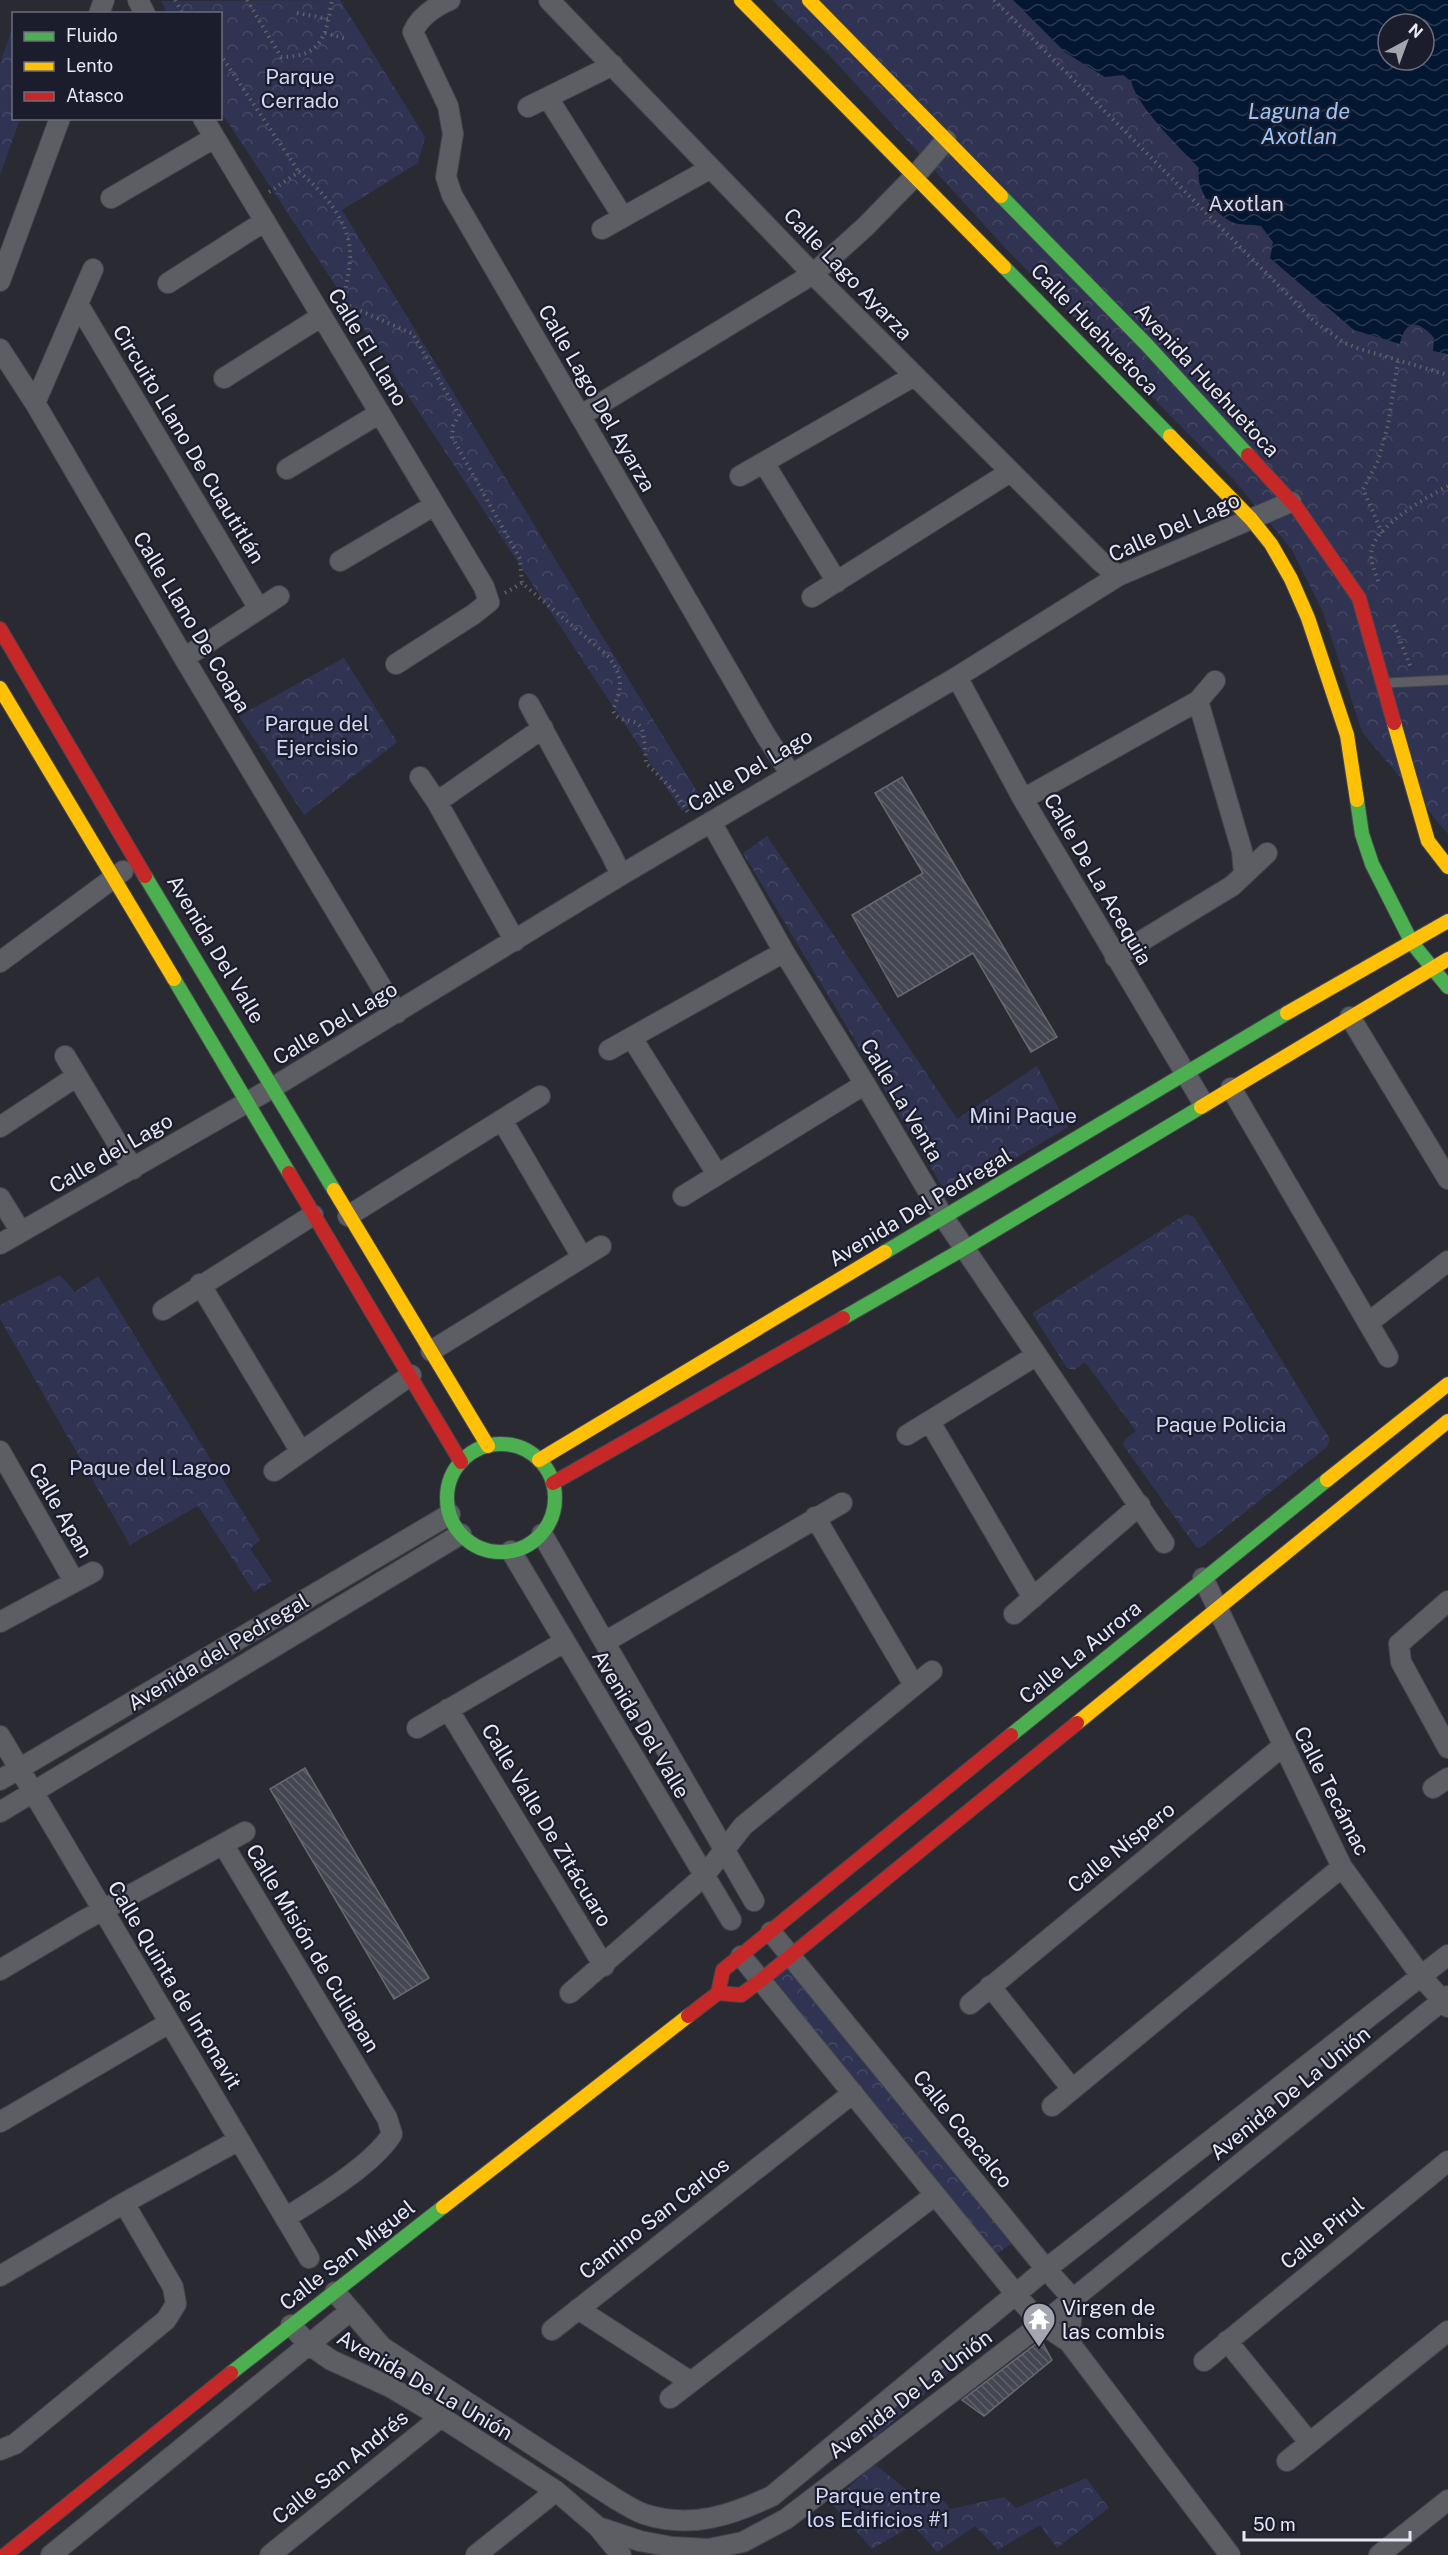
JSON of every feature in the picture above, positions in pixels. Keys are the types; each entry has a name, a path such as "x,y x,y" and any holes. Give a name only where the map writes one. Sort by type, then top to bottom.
{"street":[{"name":"Calle Lago Ayarza","path":"549,0 813,274 1010,472 1118,576"},
{"name":"Calle Huehuetoca","path":"741,0 1251,519 1271,544 1291,579 1308,618 1347,735 1362,834 1372,864 1412,943"},
{"name":"Avenida Huehuetoca","path":"809,0 1147,345 1291,502 1359,598 1428,842 1448,867"},
{"name":"Calle Lago Del Ayarza","path":"441,2 418,21 413,32 448,106 453,134 446,177 452,195 766,736 790,773"},
{"path":"528,107 613,65"},
{"path":"548,98 623,218"},
{"path":"0,281 59,120"},
{"name":"Calle El Llano","path":"204,120 484,587 489,602"},
{"path":"111,198 214,138"},
{"path":"580,416 813,274 866,227 946,140"},
{"path":"602,229 711,168"},
{"path":"168,283 265,221"},
{"path":"35,403 93,270"},
{"name":"Circuito Llano De Cuautitlán","path":"78,303 259,609"},
{"path":"224,378 322,316"},
{"name":"Calle Llano De Coapa","path":"0,349 35,403 184,658 397,1013"},
{"path":"740,476 914,376"},
{"path":"287,469 380,413"},
{"path":"764,463 837,582"},
{"path":"812,597 1010,472"},
{"name":"Calle Del Lago","path":"246,1103 790,773 957,676 1118,576 1291,502"},
{"path":"339,561 435,505"},
{"path":"184,658 279,596"},
{"path":"396,664 489,602"},
{"name":"Avenida Del Valle","path":"0,629 348,1216 488,1446"},
{"name":"Calle De La Acequia","path":"957,676 1023,799 1203,1103"},
{"path":"1023,799 1198,701 1215,681"},
{"path":"0,688 461,1462"},
{"path":"1198,701 1242,851 1244,873"},
{"path":"529,704 621,875"},
{"path":"437,802 543,728"},
{"path":"420,777 437,802 515,941"},
{"name":"Calle La Venta","path":"705,826 865,1084 944,1218 1164,1543"},
{"path":"1115,957 1232,886 1267,853"},
{"path":"2,955 136,861"},
{"name":"Avenida Del Pedregal","path":"539,1460 1185,1072 1448,921"},
{"path":"1412,943 1448,987"},
{"path":"609,1050 784,952"},
{"path":"553,1483 965,1248 1203,1103 1448,959"},
{"path":"1350,1017 1448,1179"},
{"path":"632,1038 717,1174"},
{"path":"65,1056 133,1169"},
{"path":"0,1128 77,1076"},
{"path":"683,1196 865,1084"},
{"path":"1231,1088 1388,1357"},
{"path":"348,1216 540,1096"},
{"name":"Calle del Lago","path":"0,1244 246,1103"},
{"path":"502,1120 582,1257"},
{"path":"0,1198 21,1232"},
{"path":"163,1310 200,1284 313,1215"},
{"path":"431,1351 601,1246"},
{"path":"1368,1323 1448,1261"},
{"path":"200,1284 301,1452"},
{"path":"907,1435 1037,1355"},
{"path":"274,1471 411,1376"},
{"name":"Calle La Aurora","path":"741,1956 1203,1578 1448,1384"},
{"path":"1230,2555 1069,2342 1042,2324 935,2195 853,2093 761,1980 741,1956 723,1970 718,1993 741,1995 761,1980 1448,1421"},
{"path":"930,1422 1033,1598"},
{"path":"502,1444 528,1451 539,1460 553,1483 555,1501 551,1519 542,1534 528,1545 512,1551 484,1549 461,1534 450,1514 447,1497 449,1484 461,1462 473,1452 502,1444"},
{"name":"Calle Apan","path":"0,1451 74,1581 0,1622"},
{"path":"605,1642 842,1503"},
{"path":"1014,1614 1140,1505"},
{"name":"Avenida del Pedregal","path":"0,1780 450,1514"},
{"path":"815,1517 914,1685"},
{"name":"Avenida del Pedregal","path":"0,1812 461,1534"},
{"name":"Avenida Del Valle","path":"542,1534 754,1901"},
{"name":"Avenida Del Valle","path":"512,1551 731,1920"},
{"path":"74,1581 93,1572"},
{"name":"Calle Tecámac","path":"1203,1578 1341,1867 1421,1976 1446,2001"},
{"path":"1448,1601 1399,1644 1401,1662 1448,1748"},
{"path":"417,1728 564,1642"},
{"name":"Calle Valle De Zitácuaro","path":"570,1993 604,1966 704,1876 743,1826 932,1671"},
{"name":"Calle Valle De Zitácuaro","path":"448,1709 604,1966"},
{"name":"Calle Quinta de Infonavit","path":"0,1736 309,2258"},
{"name":"Calle Níspero","path":"970,2004 1283,1746"},
{"path":"223,1844 245,1832"},
{"name":"Calle Misión de Culiapan","path":"0,1970 223,1844 387,2118 392,2134 384,2148 315,2200 285,2218"},
{"path":"1052,2106 1341,1867"},
{"name":"Calle Coacalco","path":"771,1932 1073,2299"},
{"name":"Avenida De La Unión","path":"335,2292 382,2347 642,2514 676,2522 707,2520 738,2512 772,2496 1046,2269 1448,1955"},
{"path":"990,1986 1072,2090"},
{"name":"Calle San Miguel","path":"5,2555 291,2325 718,1993"},
{"name":"Avenida De La Unión","path":"291,2325 308,2344 331,2360 390,2387 441,2417 556,2491 598,2527 640,2541 672,2547 736,2549 786,2519 1042,2324 1446,2001"},
{"path":"0,2121 170,2023"},
{"name":"Camino San Carlos","path":"691,2382 578,2309 853,2093"},
{"path":"0,2276 239,2140"},
{"name":"Calle Pirul","path":"1204,2361 1448,2162"},
{"path":"670,2398 935,2195"},
{"path":"0,2450 15,2444 166,2320 176,2304 173,2287 124,2204"},
{"path":"1069,2342 1073,2299"},
{"path":"552,2330 578,2309"},
{"path":"51,2555 350,2311"},
{"path":"1287,2461 1448,2331"},
{"path":"1227,2341 1309,2442"},
{"name":"Calle San Andrés","path":"270,2555 441,2417"},
{"path":"476,2555 556,2491"},
{"path":"1388,2552 1448,2500"},
{"path":"598,2527 621,2555"}],"lane":[{"path":"1383,683 1447,680"}],"path":[{"path":"247,0 281,57 297,57 311,52 321,43 332,0"},
{"path":"994,0 1315,322 1343,342 1448,375"},
{"path":"297,13 328,20"},
{"path":"325,33 347,39"},
{"path":"222,57 298,172 316,185 344,228 350,252 343,303"},
{"path":"268,193 298,172"},
{"path":"322,316 343,303"},
{"path":"343,303 413,334 459,415 453,426 452,437 520,559 522,583 609,657 621,680 620,692 613,710 615,716 619,720 635,721 641,726 644,734 646,763 705,826"},
{"path":"1382,533 1363,489 1378,461 1388,425 1398,361"},
{"path":"1380,587 1372,563 1372,547 1382,533 1401,515 1448,486"},
{"path":"489,602 522,583"},
{"path":"1392,618 1416,681"}],"green space":[{"name":"Parque Cerrado","path":"340,0 425,137 418,163 342,210 701,798 682,811 222,114 222,12 166,12 161,1"},
{"name":"Axotlan","path":"772,0 1448,0 1448,834 1362,732 1323,612 1292,550 1233,479 1009,252 829,55"},
{"path":"12,30 12,120 20,120 0,175 0,63"},
{"name":"Parque del Ejercisio","path":"344,658 397,742 304,815 239,716"},
{"name":"Mini Paque","path":"767,836 957,1119 1037,1066 1068,1127 949,1198 743,853"},
{"name":"Paque Policia","path":"1186,1214 1194,1217 1330,1439 1327,1447 1200,1548 1196,1547 1123,1445 1125,1439 1136,1431 1085,1362 1074,1370 1067,1368 1033,1315 1034,1312"},
{"name":"Paque del Lagoo","path":"60,1275 75,1292 98,1276 260,1540 250,1549 272,1581 254,1592 198,1506 130,1545 0,1319 0,1305"},
{"path":"788,1962 1014,2242 995,2255 774,1980"},
{"path":"981,2325 988,2338 874,2438 864,2425"},
{"name":"Parque entre los Edificios #1","path":"875,2464 920,2501 936,2491 950,2509 1004,2497 1016,2508 1086,2478 1109,2508 1057,2548 1040,2525 998,2550 975,2526 937,2552 913,2525 872,2549 831,2503"}],"water":[{"name":"Laguna de Axotlan","path":"1013,0 1448,0 1448,354 1433,351 1434,338 1418,325 1409,326 1405,330 1400,344 1354,330 1270,258 1273,242 1261,226 1232,222 1212,206 1200,184 1199,168 1150,115 1135,92 1131,81 1123,75 1105,77 1066,53"}],"building":[{"path":"902,777 1057,1037 1031,1052 973,953 898,997 852,915 923,873 875,793"},
{"path":"305,1768 429,1978 394,1999 270,1789"},
{"path":"1041,2340 1052,2360 984,2416 962,2400"}],"traffic: fast":[{"path":"1001,196 1147,345 1248,455"},
{"path":"1004,267 1170,436"},
{"path":"1357,800 1362,834 1372,864 1412,943 1448,987"},
{"path":"145,876 334,1190"},
{"path":"174,979 289,1173"},
{"path":"885,1252 1287,1013"},
{"path":"843,1318 1201,1107"},
{"path":"501,1444 511,1445 531,1453 539,1460 546,1468 554,1488 555,1498 554,1508 546,1528 539,1536 531,1543 511,1551 501,1552 491,1551 471,1543 463,1536 456,1528 448,1508 447,1498 448,1488 456,1468 463,1460 471,1453 491,1445 501,1444"},
{"path":"1011,1735 1327,1480"},
{"path":"231,2373 443,2207"}],"traffic: slow":[{"path":"741,0 1004,267"},
{"path":"809,0 1001,196"},
{"path":"1170,436 1251,519 1271,544 1291,579 1308,618 1347,735 1357,800"},
{"path":"0,688 174,979"},
{"path":"1394,723 1428,841 1448,867"},
{"path":"1287,1013 1448,921"},
{"path":"1201,1107 1448,959"},
{"path":"334,1190 488,1446"},
{"path":"539,1460 885,1252"},
{"path":"1327,1480 1448,1384"},
{"path":"1077,1723 1448,1421"},
{"path":"443,2207 688,2016"}],"traffic: jam":[{"path":"1248,455 1297,508 1359,598 1394,723"},
{"path":"0,629 145,876"},
{"path":"289,1173 461,1462"},
{"path":"553,1483 843,1318"},
{"path":"718,1993 741,1995 761,1980 1077,1723"},
{"path":"688,2016 718,1993 723,1970 1011,1735"},
{"path":"5,2555 231,2373"}],"place":[{"name":"Virgen de las combis","path":"1039,2348"}]}
